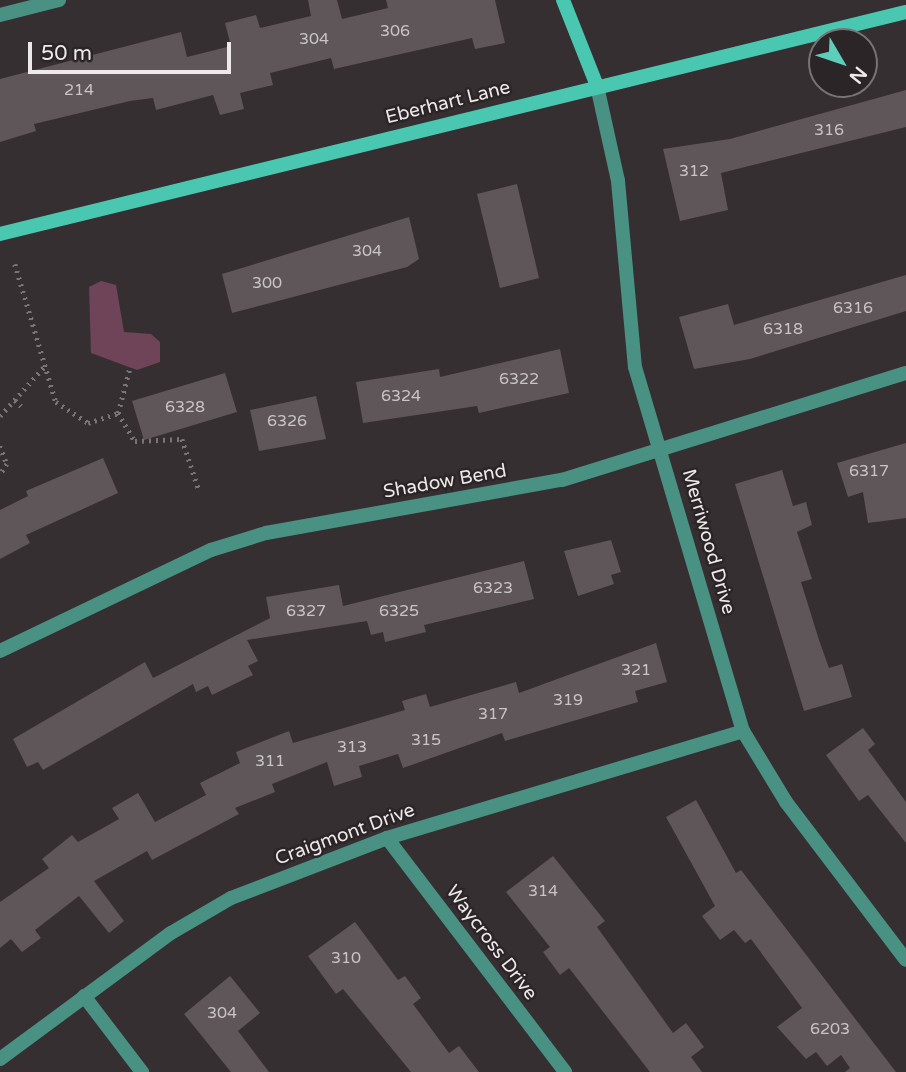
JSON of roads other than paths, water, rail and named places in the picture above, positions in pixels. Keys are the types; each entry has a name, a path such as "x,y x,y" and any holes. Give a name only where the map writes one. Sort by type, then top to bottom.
{"street":[{"path":"0,15 42,2 59,0"},
{"path":"562,0 597,86"},
{"name":"Eberhart Lane","path":"0,234 906,12"},
{"name":"Merriwood Drive","path":"597,86 622,208 635,367 743,731 786,802 906,960"},
{"name":"Shadow Bend","path":"0,651 211,550 266,533 562,480 906,373"},
{"name":"Craigmont Drive","path":"0,1059 84,996 231,898 387,838 743,731"},
{"name":"Waycross Drive","path":"387,838 565,1072"},
{"path":"84,996 142,1072"}]}
